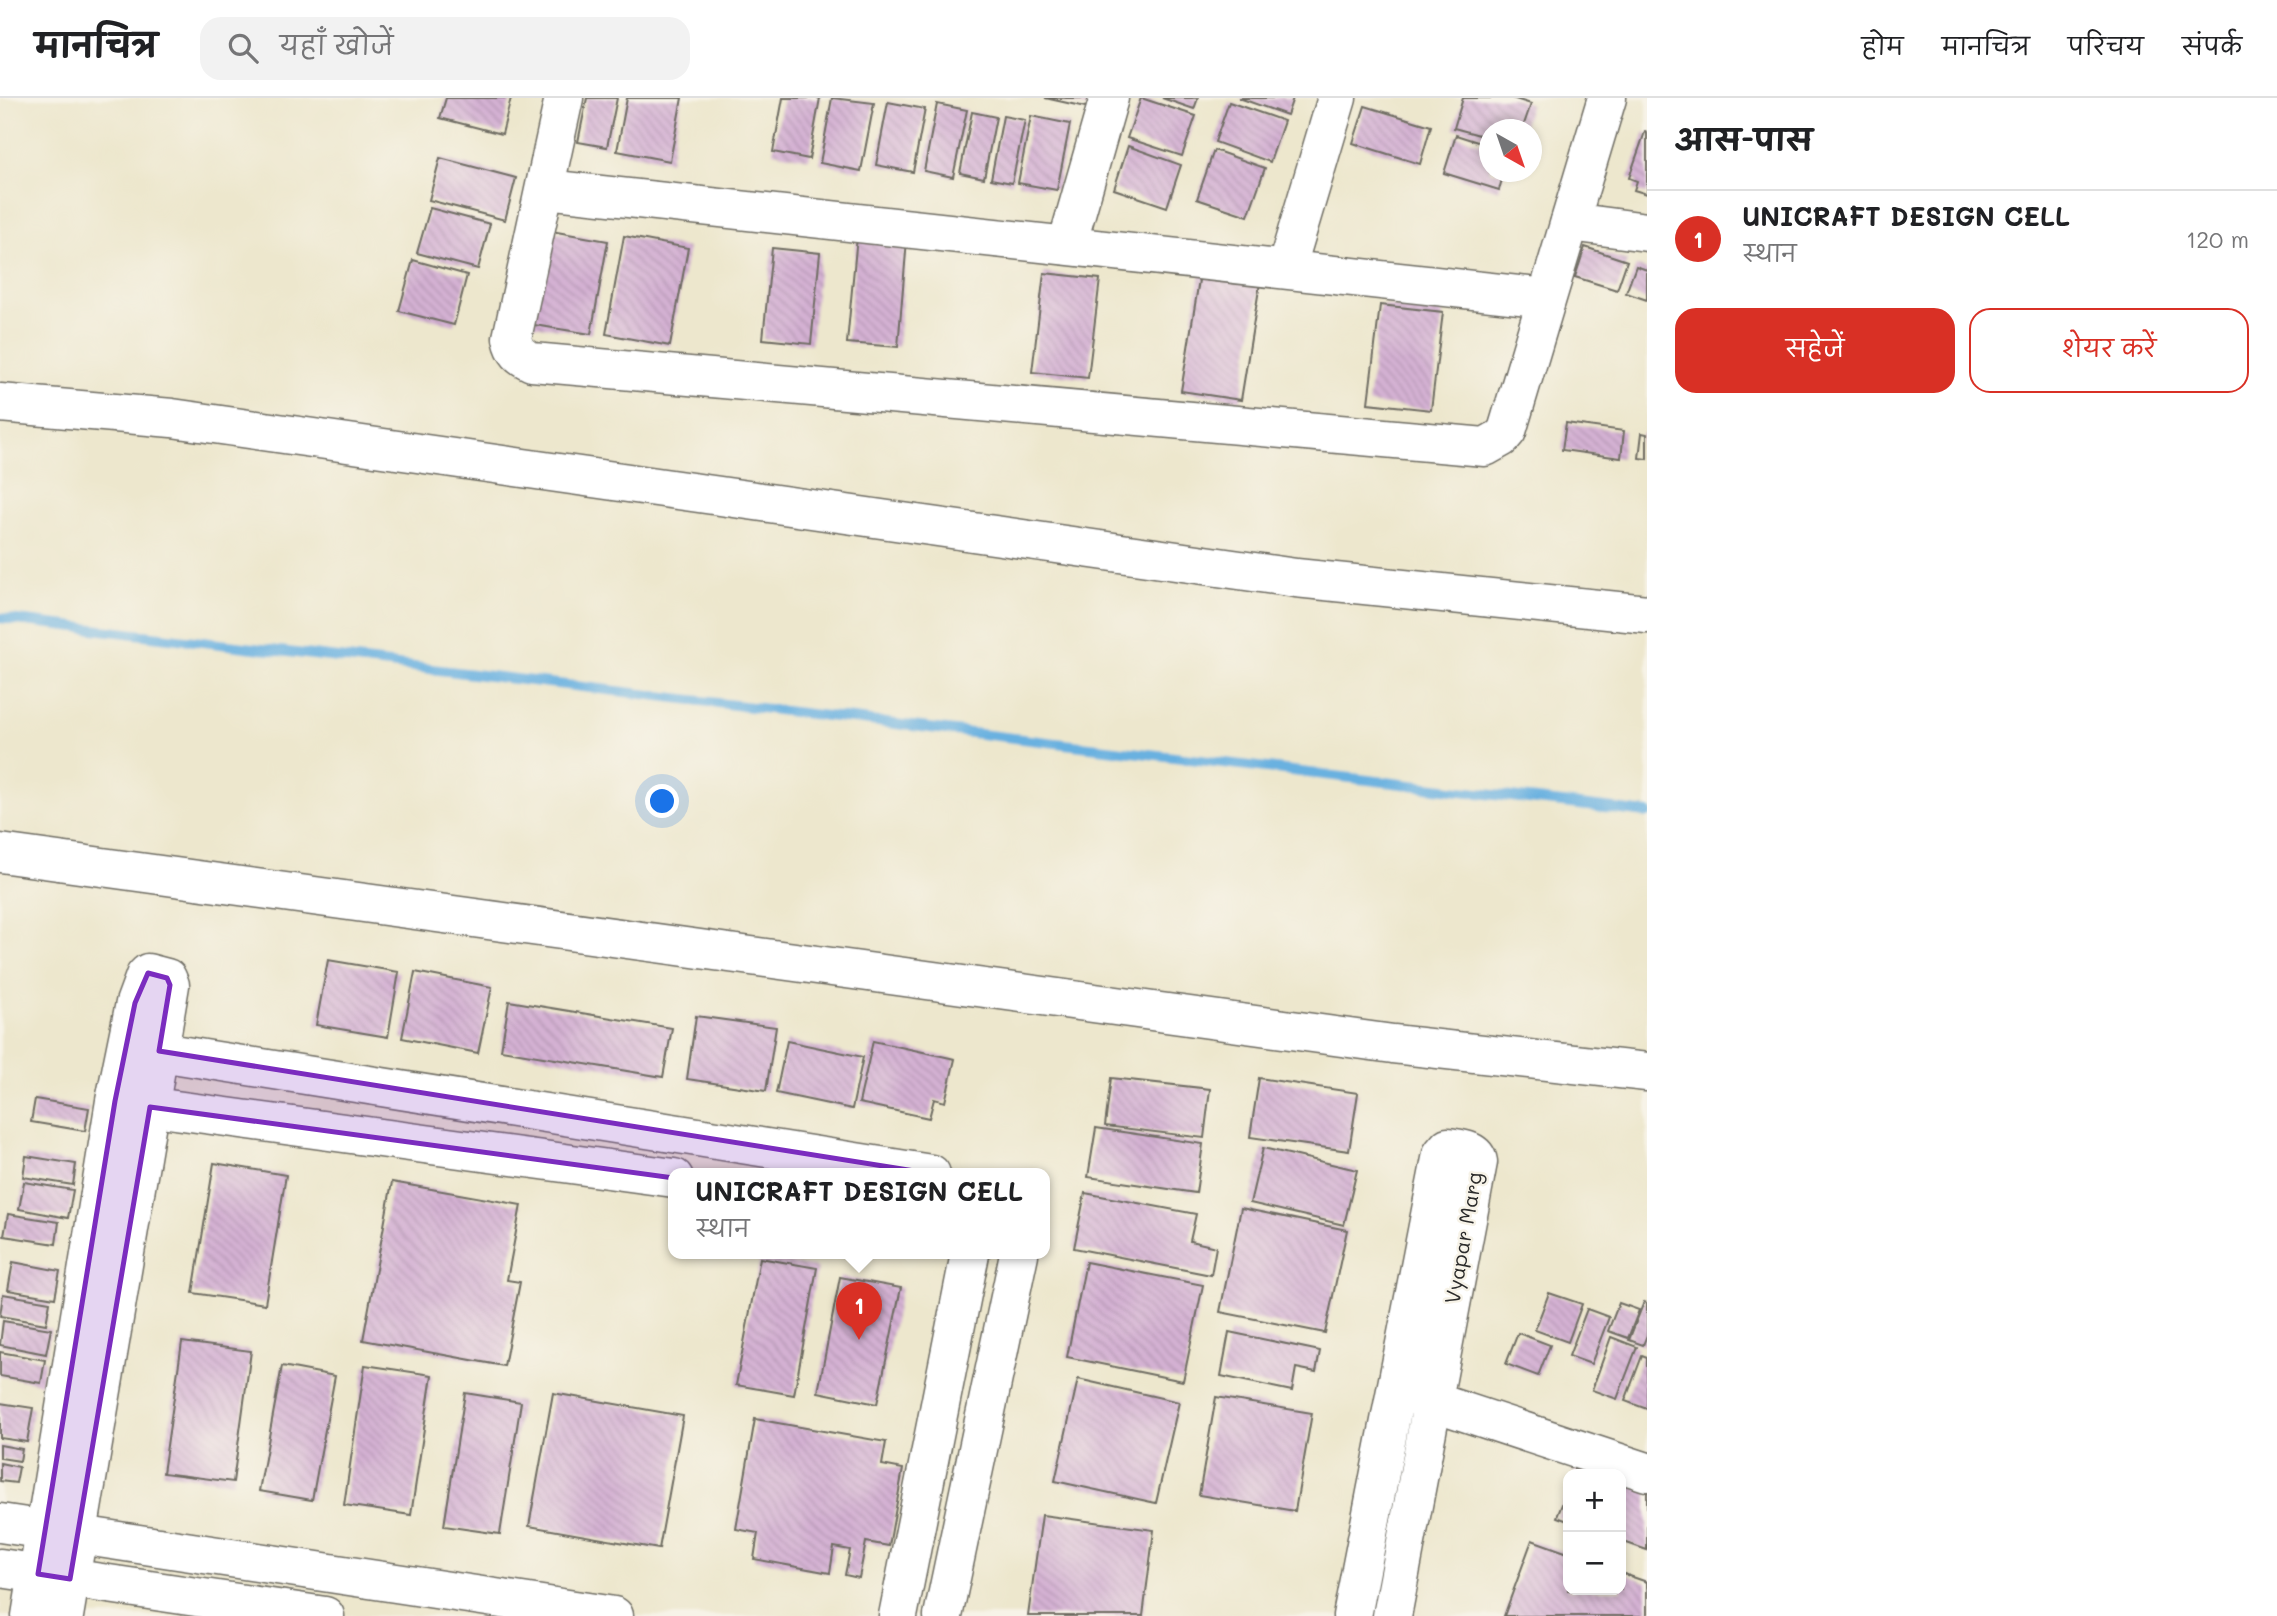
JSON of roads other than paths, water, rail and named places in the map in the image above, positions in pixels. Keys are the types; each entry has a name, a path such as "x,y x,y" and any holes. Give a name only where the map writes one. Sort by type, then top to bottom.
{"street":[{"path":"564,98 512,338 520,356 532,362 1485,447 1507,432 1607,98"},
{"path":"1067,245 1109,98"},
{"path":"1286,269 1337,98"},
{"path":"546,188 1546,298"},
{"path":"1570,222 1647,232"},
{"path":"0,403 172,418 1296,578 1647,614"},
{"path":"0,853 1393,1044 1647,1072"},
{"path":"31,1616 54,1576 142,1049 893,1168"},
{"path":"133,1104 668,1177"},
{"name":"Vyapar Marg","path":"1352,1616 1442,1154 1448,1147 1473,1152 1478,1161 1392,1616"},
{"path":"898,1616 969,1259"},
{"path":"943,1616 1018,1259"},
{"path":"1396,1390 1647,1472"},
{"path":"0,1523 614,1616"},
{"path":"0,1568 278,1613 325,1616"},
{"path":"54,1576 64,1616"}],"waterway":[{"path":"0,618 1647,813"}],"place":[{"name":"UNICRAFT DESIGN CELL","path":"859,1340"}]}
